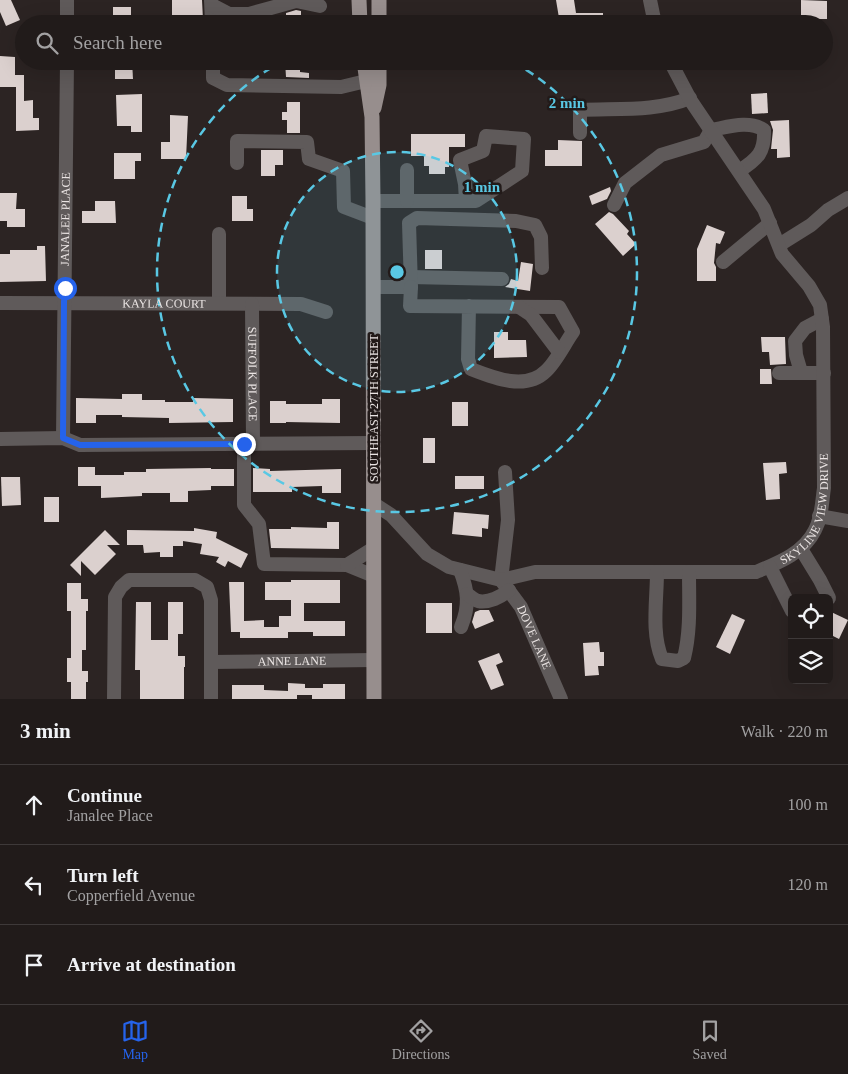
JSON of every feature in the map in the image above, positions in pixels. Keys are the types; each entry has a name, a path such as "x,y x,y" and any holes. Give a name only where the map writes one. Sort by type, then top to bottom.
{"main road":[{"path":"359,0 360,15"},
{"path":"379,0 379,15"},
{"name":"SOUTHEAST 27TH STREET","path":"365,70 372,117 374,699"},
{"name":"SOUTHEAST 27TH STREET","path":"372,117 379,85 379,70"}],"street":[{"path":"67,0 67,15"},
{"path":"650,0 652,15"},
{"path":"211,3 229,14 249,14 296,1 320,6"},
{"name":"JANALEE PLACE","path":"63,438 67,70"},
{"path":"214,70 214,78 227,85 342,87 366,81"},
{"name":"SKYLINE VIEW DRIVE","path":"374,504 391,515 428,554 449,567 505,585 535,572 756,572 780,562 801,548 815,530 824,488 824,373 820,305 809,286 782,254 764,209 690,98 675,70"},
{"path":"580,133 580,110 658,107 690,98"},
{"path":"614,205 625,183 660,155 704,142 712,130 736,125 758,126 764,130 764,145 755,160 739,170"},
{"path":"373,202 476,201 522,171 524,139 486,136 483,151 460,160 466,201"},
{"path":"238,163 237,141 307,142 310,159 343,170 344,207 373,218"},
{"path":"407,201 408,170"},
{"path":"779,245 848,198"},
{"path":"469,306 468,359 471,369 514,382 532,380 546,371 573,332 559,307 469,306 410,306 409,224 417,218 516,221 535,225 541,237 542,268"},
{"path":"723,262 770,223"},
{"path":"218,234 219,304"},
{"path":"373,287 410,282 502,279"},
{"name":"KAYLA COURT","path":"0,303 301,304 326,312"},
{"name":"SUFFOLK PLACE","path":"252,304 248,444 244,505 258,524 264,564 347,565"},
{"path":"519,307 530,315 559,352"},
{"path":"801,372 794,340 804,328 822,319"},
{"path":"779,373 824,373"},
{"path":"0,439 63,438 80,445 374,443"},
{"path":"467,594 478,601 502,596 505,585 508,520 505,472"},
{"path":"819,516 848,522"},
{"path":"347,565 374,548"},
{"path":"801,548 826,594"},
{"path":"347,565 374,576"},
{"path":"770,566 788,603"},
{"path":"460,570 467,587 466,611 461,627"},
{"path":"657,572 656,622 658,650 662,659 678,661 684,658 689,625 689,572"},
{"path":"114,699 115,597 120,587 129,580 195,580 207,587 211,600 211,699"},
{"name":"DOVE LANE","path":"505,585 522,607 561,699"},
{"name":"ANNE LANE","path":"211,662 374,660"}],"building":[{"path":"0,0 11,0 18,15 15,15 15,22 6,26 0,12"},
{"path":"172,0 202,0 203,15 172,15"},
{"path":"556,0 574,0 576,13 603,13 603,15 558,15"},
{"path":"801,0 827,1 827,15 801,15"},
{"path":"113,7 131,7 131,15 113,15"},
{"path":"296,10 301,11 301,15 286,15 286,13"},
{"path":"0,56 15,57 15,75 24,75 24,101 33,100 33,118 39,118 39,130 16,131 16,87 0,87"},
{"path":"115,70 132,70 133,79 115,79"},
{"path":"286,70 300,70 300,72 309,73 309,78 286,77"},
{"path":"767,93 768,113 752,114 751,94"},
{"path":"142,94 142,132 131,132 131,126 117,126 116,95"},
{"path":"287,102 300,102 300,133 287,133 287,120 282,120 282,112 287,112"},
{"path":"170,115 188,116 186,159 161,159 161,142 170,142"},
{"path":"789,120 790,157 777,158 777,149 771,149 773,130 770,121"},
{"path":"411,134 465,134 465,147 449,147 449,167 445,167 445,174 429,174 429,166 424,166 424,156 411,156"},
{"path":"558,140 582,141 582,166 545,166 545,150 558,150"},
{"path":"261,150 283,150 283,165 275,165 275,176 261,176"},
{"path":"114,153 141,153 141,161 135,161 135,179 114,179"},
{"path":"610,187 611,191 607,199 592,205 589,196"},
{"path":"0,193 17,193 16,209 25,209 25,227 7,227 7,221 0,221"},
{"path":"232,196 247,196 247,209 253,209 253,221 232,221"},
{"path":"95,201 115,201 116,223 82,223 82,211 95,211"},
{"path":"609,212 629,231 627,234 636,244 623,256 595,224"},
{"path":"707,225 725,232 720,244 716,243 714,263 716,267 716,281 697,281 697,249"},
{"path":"37,246 45,246 46,281 0,282 0,254 10,254 10,250 37,250"},
{"path":"425,250 442,250 442,269 425,269"},
{"path":"521,262 533,264 530,291 505,287 511,279 518,281"},
{"path":"494,332 508,332 508,340 526,340 527,357 494,358"},
{"path":"761,337 785,337 786,364 770,365 769,352 762,352"},
{"path":"760,369 771,369 772,384 760,384"},
{"path":"122,394 142,394 142,400 165,400 165,402 193,402 193,398 233,399 233,422 169,423 169,418 96,415 96,423 76,423 76,398 122,399"},
{"path":"322,399 340,399 340,423 270,423 270,401 286,401 286,404 322,404"},
{"path":"452,402 468,402 468,426 452,426"},
{"path":"423,438 435,438 435,463 423,463"},
{"path":"786,462 787,473 779,474 780,499 766,500 763,463"},
{"path":"78,467 95,467 95,475 124,475 124,472 146,472 146,469 234,469 234,486 211,486 211,490 188,491 188,502 170,502 170,493 142,493 142,496 101,498 101,486 78,486"},
{"path":"253,468 270,469 270,471 341,469 341,493 322,493 322,486 292,487 292,492 253,492"},
{"path":"455,476 484,476 484,489 455,489"},
{"path":"1,477 20,477 21,505 2,506"},
{"path":"44,497 59,497 59,522 44,522"},
{"path":"454,512 489,515 488,529 482,528 482,537 452,534"},
{"path":"327,522 339,522 339,549 271,548 269,529 291,529 291,527 327,528"},
{"path":"194,528 217,532 216,538 248,554 241,568 228,561 225,567 216,562 219,557 200,554 202,544 183,541 183,546 173,546 173,557 160,557 160,552 144,553 143,545 127,545 127,530 194,531"},
{"path":"105,530 120,545 107,545 116,554 95,575 81,561 81,576 70,565"},
{"path":"291,580 340,580 340,603 304,603 304,621 345,621 345,636 313,636 313,632 288,632 288,638 240,638 240,632 231,632 229,582 244,582 244,621 264,620 264,627 279,627 279,616 291,616 291,600 265,600 265,582 291,582"},
{"path":"67,583 81,583 81,599 88,599 88,611 86,611 86,650 82,650 82,671 88,671 86,699 71,699 71,682 67,682 67,658 71,658 71,611 67,611"},
{"path":"136,602 151,602 151,640 168,640 168,602 183,602 183,634 178,634 178,656 185,656 184,699 140,699 140,670 135,670"},
{"path":"426,603 452,603 452,633 426,633"},
{"path":"489,610 494,621 475,629 472,622 475,612"},
{"path":"833,613 848,620 839,639 833,636"},
{"path":"732,614 745,620 730,654 716,647"},
{"path":"599,642 600,652 604,652 604,666 598,666 599,675 585,676 583,643"},
{"path":"499,653 503,662 496,665 504,685 491,690 478,661"},
{"path":"288,683 305,684 305,688 323,688 323,684 345,684 345,699 312,699 312,695 297,695 297,699 232,699 232,685 264,685 264,690 288,691"}],"route":[{"path":"65,288 63,438 80,445 244,444"}]}
